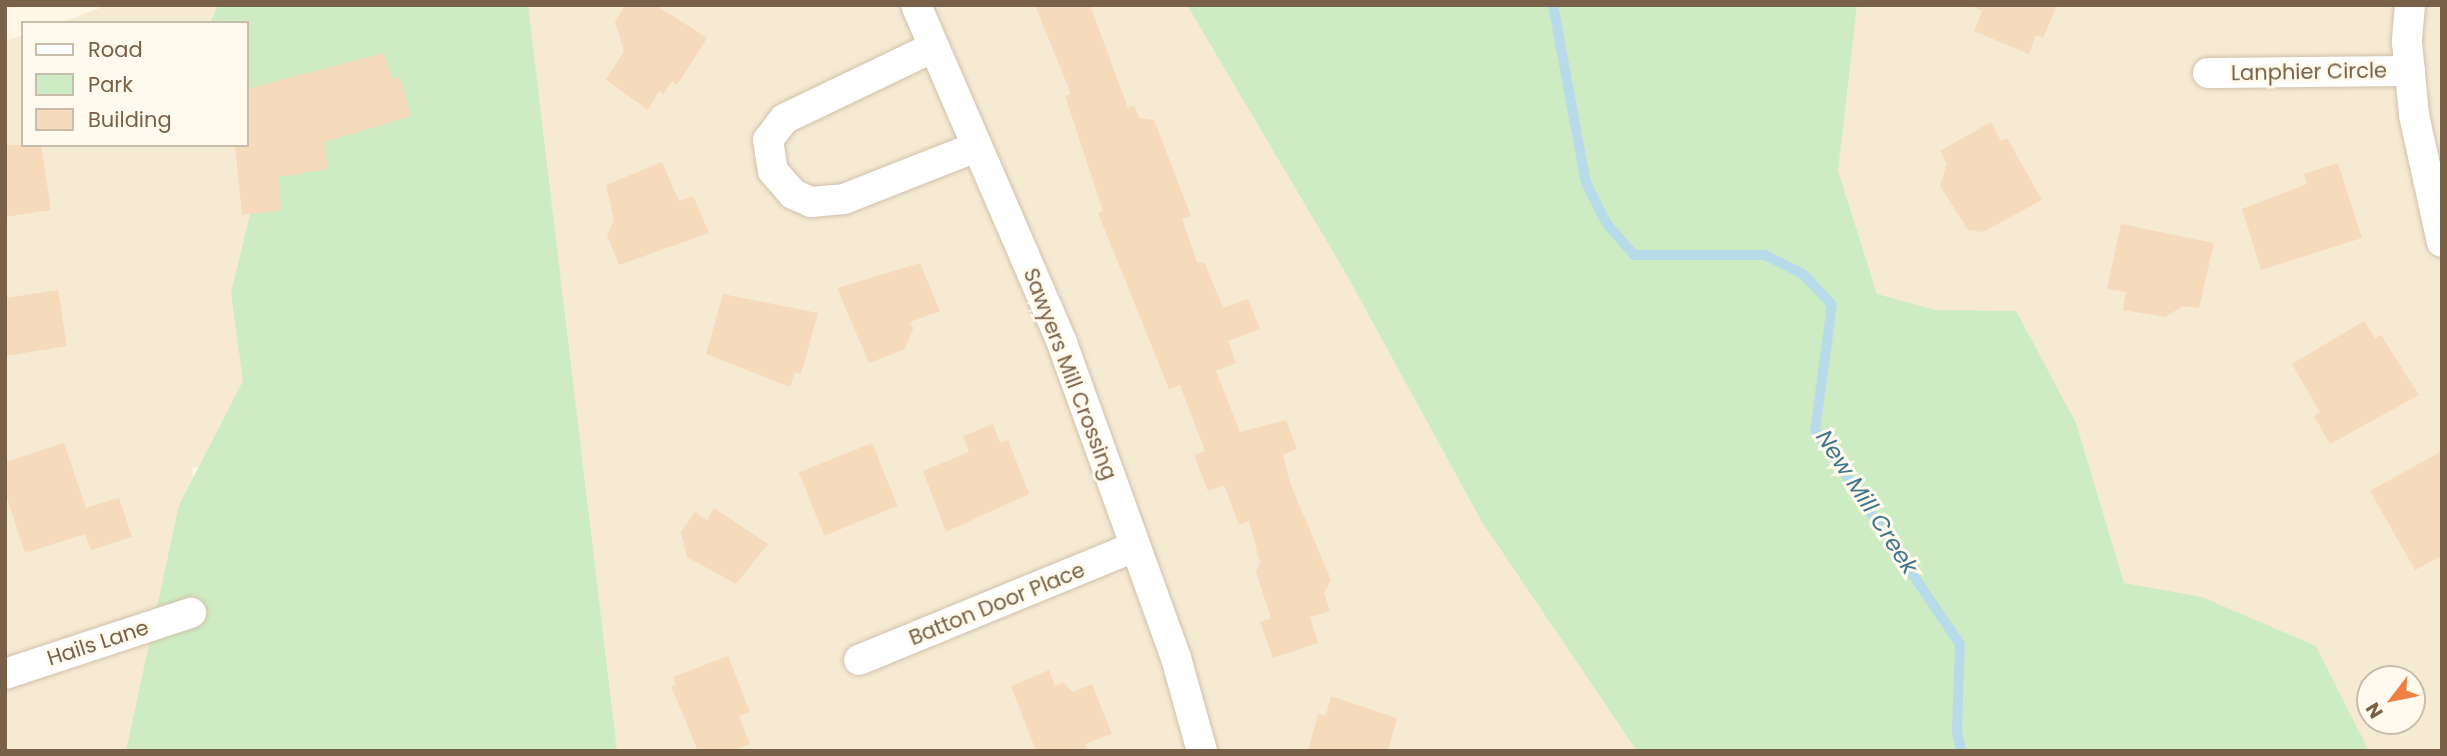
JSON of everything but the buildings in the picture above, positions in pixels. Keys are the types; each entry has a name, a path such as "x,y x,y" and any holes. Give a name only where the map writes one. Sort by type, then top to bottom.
{"street":[{"name":"Sawyers Mill Crossing","path":"916,5 1062,343 1176,658 1202,751"},
{"path":"2410,5 2410,71 2442,242"},
{"path":"934,47 784,119 768,140 773,171 793,194 811,202 844,200 976,147"},
{"name":"Lanphier Circle","path":"2208,73 2410,71"},
{"name":"Batton Door Place","path":"859,660 1135,547"},
{"name":"Hails Lane","path":"5,674 191,613"}],"shaded area":[{"path":"108,5 388,5 430,407 192,468 225,751 5,751 5,41 21,36 21,147 248,147 248,21 64,21"},
{"path":"523,5 2442,5 2442,751 607,751"}],"green space":[{"path":"218,5 528,5 617,751 126,751 179,505 243,381 231,293 267,144 248,103 248,21 211,21"},
{"path":"1187,5 1857,5 1838,171 1877,294 1935,310 2016,311 2076,423 2124,583 2202,597 2316,646 2356,725 2356,735 2361,735 2369,751 1637,751 1482,522 1348,277"}],"waterway":[{"name":"New Mill Creek","path":"1553,5 1586,183 1607,224 1634,255 1765,255 1803,274 1832,305 1815,430 1960,644 1957,732 1961,751"}]}
